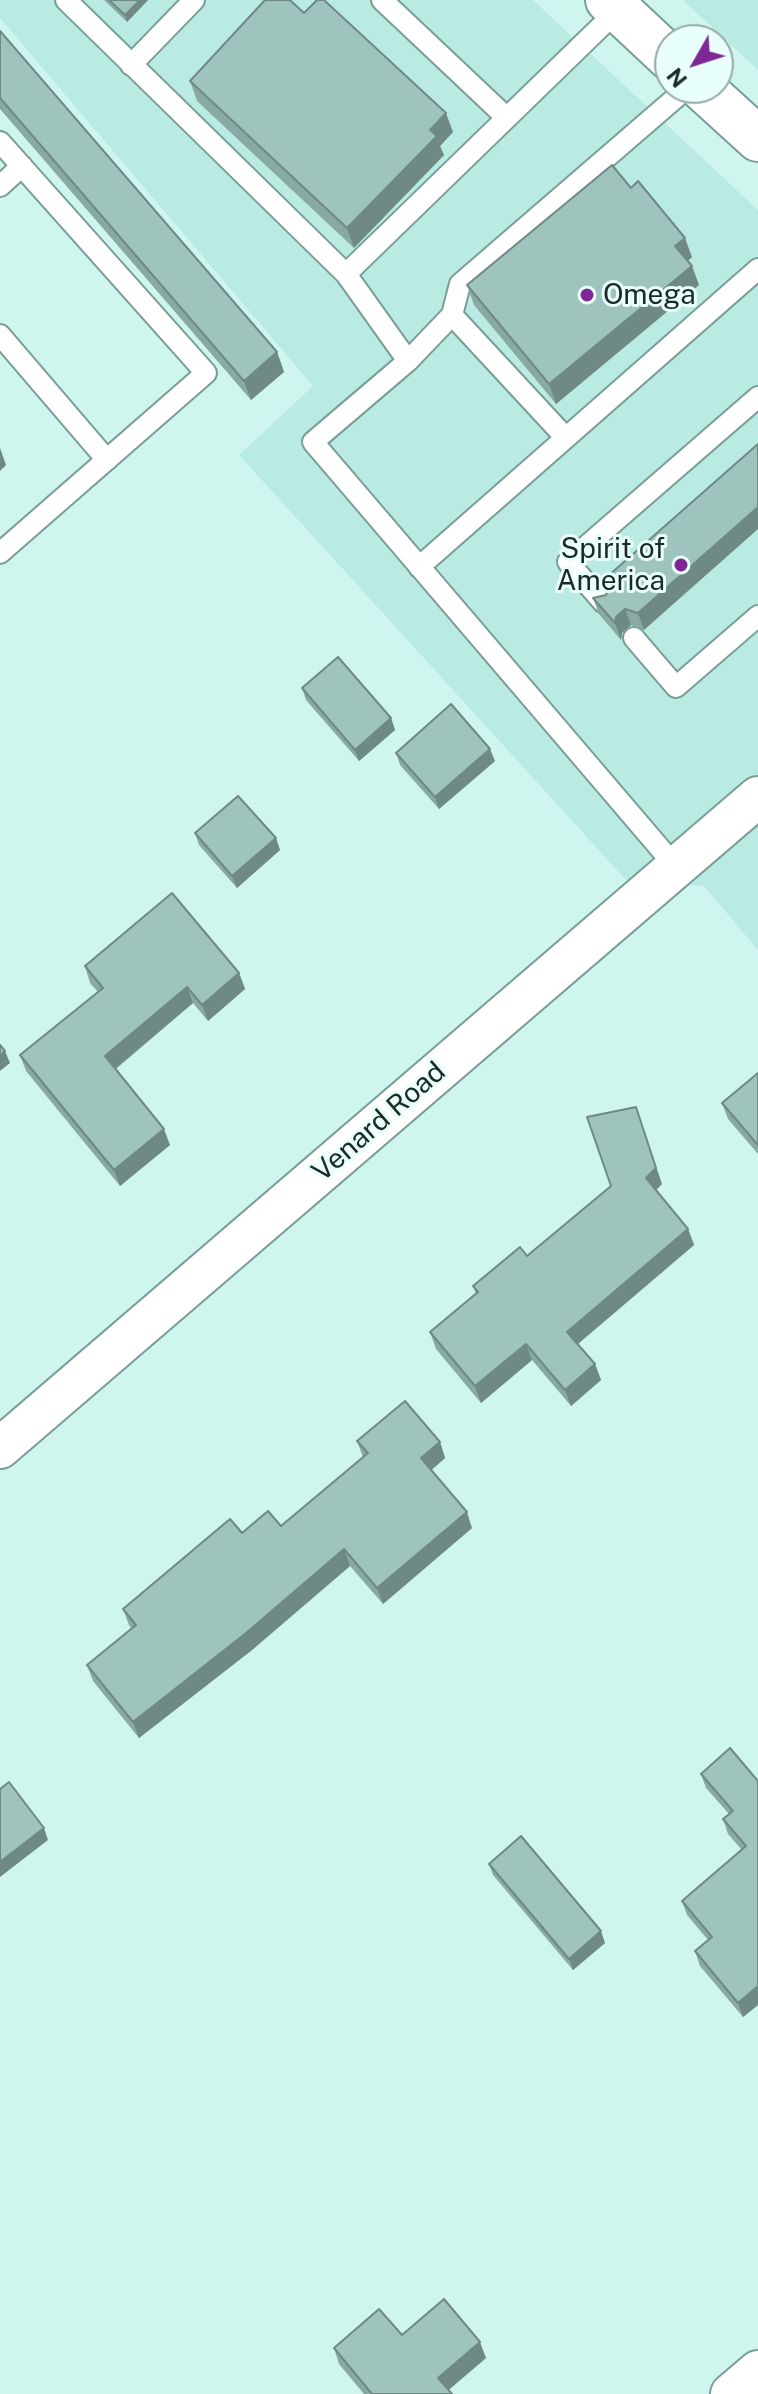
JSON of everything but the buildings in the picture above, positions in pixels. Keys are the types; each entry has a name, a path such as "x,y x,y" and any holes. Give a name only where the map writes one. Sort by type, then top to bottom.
{"main road":[{"path":"618,3 654,41"},
{"path":"720,104 758,139"}],"street":[{"name":"Venard Road","path":"0,1448 758,797"},
{"path":"731,2394 758,2371"}],"lane":[{"path":"66,0 346,274 408,361"},
{"path":"131,65 194,0"},
{"path":"382,0 507,118"},
{"path":"346,274 507,118 618,3"},
{"path":"668,104 460,284 452,315 408,361 313,442 676,867"},
{"path":"0,142 206,373 0,553"},
{"path":"0,186 22,166"},
{"path":"419,567 758,269"},
{"path":"452,315 566,438"},
{"path":"0,335 107,460"},
{"path":"603,602 568,562 758,397"},
{"path":"634,638 676,687 758,616"}],"shaded area":[{"path":"0,0 533,0 758,210 758,950 704,886 625,879 239,455 313,386 0,18"},
{"path":"683,0 758,0 758,70 734,48 734,24 709,24"}],"place":[{"name":"Omega","path":"587,295"},
{"name":"Spirit of America","path":"681,565"}]}
